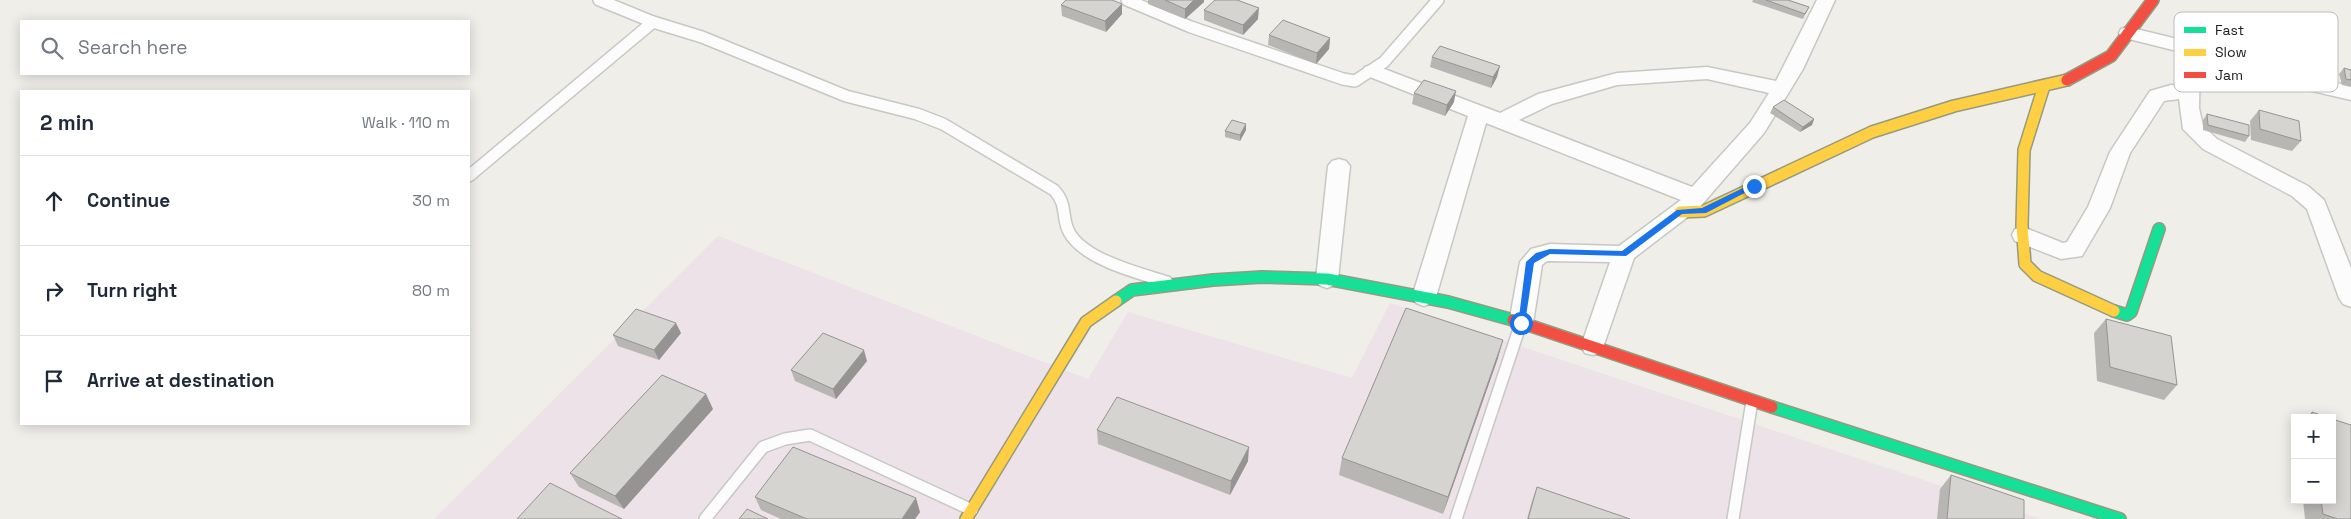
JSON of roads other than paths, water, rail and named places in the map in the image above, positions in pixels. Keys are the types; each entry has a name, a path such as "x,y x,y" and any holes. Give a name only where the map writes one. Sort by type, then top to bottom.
{"street":[{"path":"1593,346 1624,254 1680,212 1696,197 1758,128 1793,69 1826,0"},
{"path":"1680,212 1704,211 1872,132 1954,106 2069,79 2111,56 2153,0"},
{"path":"2128,33 2174,44"},
{"path":"1372,71 1696,197"},
{"path":"1501,121 1545,99 1617,79 1707,73 1781,90"},
{"path":"2044,86 2024,150 2023,235 2025,264 2029,270 2117,314 2127,315 2131,312 2160,229"},
{"path":"2338,89 2351,92"},
{"path":"2023,235 2061,251 2074,250 2099,208 2120,152 2157,96 2170,92 2190,93 2189,108 2194,129 2200,136 2210,144 2300,192 2316,205 2351,298"},
{"path":"1424,297 1479,113"},
{"path":"1327,279 1339,166"},
{"path":"1521,323 1530,262 1539,255 1550,252 1624,254"},
{"path":"969,514 1086,322 1132,290 1262,277 1327,279 1424,297 1521,323 2120,519"}],"lane":[{"path":"599,0 653,22 702,37 846,96 917,114 943,124 1054,190 1063,198 1069,232 1080,244 1102,258 1175,285"},
{"path":"1126,0 1191,27 1342,79 1355,81 1384,62 1438,0"},
{"path":"470,175 653,22"},
{"path":"1456,519 1521,323"},
{"path":"1733,519 1752,400"},
{"path":"705,519 763,447 786,439 810,435 969,514"}]}
